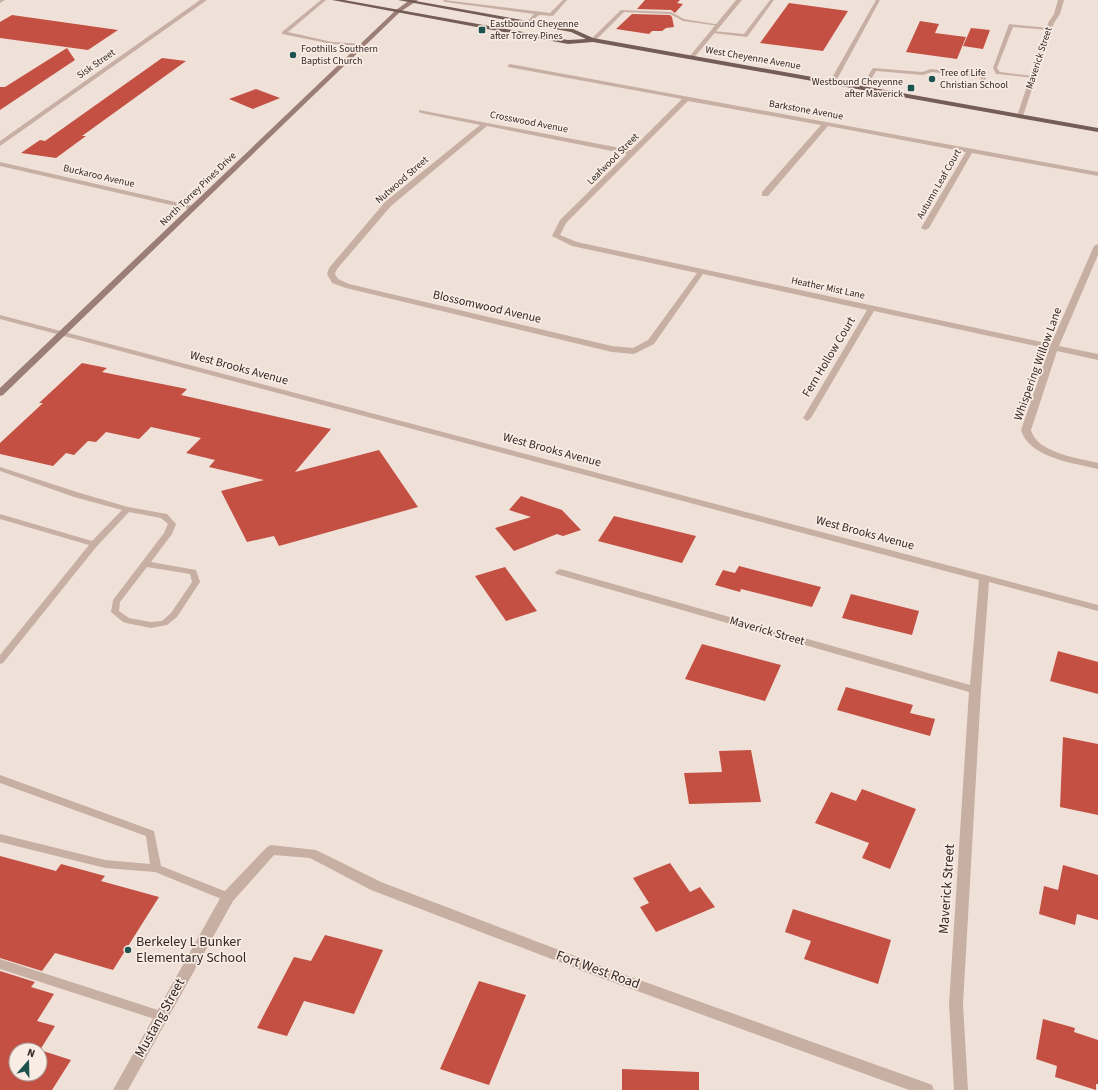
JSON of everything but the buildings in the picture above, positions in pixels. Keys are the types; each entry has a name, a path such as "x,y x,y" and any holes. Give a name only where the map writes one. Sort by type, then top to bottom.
{"main road":[{"name":"West Cheyenne Avenue","path":"335,0 568,42 592,40"},
{"name":"West Cheyenne Avenue","path":"401,0 573,31 592,40 1098,130"},
{"name":"North Torrey Pines Drive","path":"0,393 398,11 412,1"}],"street":[{"name":"Sisk Street","path":"0,144 204,0"},
{"path":"691,58 739,0"},
{"name":"Maverick Street","path":"1020,116 1048,30 1061,0"},
{"name":"Barkstone Avenue","path":"510,66 1098,174"},
{"name":"Leafwood Street","path":"556,236 562,222 687,98"},
{"name":"Crosswood Avenue","path":"421,111 633,153"},
{"name":"Nutwood Street","path":"335,280 332,274 333,268 388,204 485,124"},
{"path":"765,194 826,124"},
{"name":"Autumn Leaf Court","path":"925,228 970,151"},
{"name":"Buckaroo Avenue","path":"0,164 193,208"},
{"name":"Heather Mist Lane","path":"556,236 575,244 1098,357"},
{"name":"Whispering Willow Lane","path":"1098,246 1054,347 1026,430 1028,438 1035,444 1056,456 1098,466"},
{"name":"Blossomwood Avenue","path":"335,280 346,286 612,349 634,351 651,342 701,272"},
{"name":"Fern Hollow Court","path":"807,418 872,308"},
{"name":"West Brooks Avenue","path":"0,317 1098,608"},
{"name":"Maverick Street","path":"560,572 975,690"},
{"name":"Maverick Street","path":"961,1090 956,1004 975,690 984,577"},
{"name":"Mustang Street","path":"120,1090 228,897 271,850"},
{"name":"Fort West Road","path":"271,850 312,853 376,886 602,972 927,1090"}],"lane":[{"path":"324,0 284,33 332,43 363,45"},
{"path":"446,1 551,15 566,0"},
{"path":"712,32 745,36 772,0"},
{"path":"832,83 878,0"},
{"path":"592,40 623,11 671,13 683,20 719,25"},
{"path":"528,23 538,13"},
{"path":"1033,77 998,73 996,68 1012,25 1048,30"},
{"path":"863,88 875,69 923,74 931,70 984,77 980,85"},
{"path":"0,469 126,509 164,516 172,524 168,534 116,602 115,612 126,620 151,625 164,623 174,615 196,582 193,572 146,564"},
{"path":"0,661 94,544 126,509"},
{"path":"0,516 94,544"},
{"path":"0,779 151,834 156,868"},
{"path":"0,838 105,864 156,868 228,897"},
{"path":"0,964 99,998 161,1016"}],"place":[{"name":"Eastbound Cheyenne after Torrey Pines","path":"482,30"},
{"name":"Foothills Southern Baptist Church","path":"293,55"},
{"name":"Tree of Life Christian School","path":"932,79"},
{"name":"Westbound Cheyenne after Maverick","path":"911,88"},
{"name":"Berkeley L Bunker Elementary School","path":"128,950"}]}
